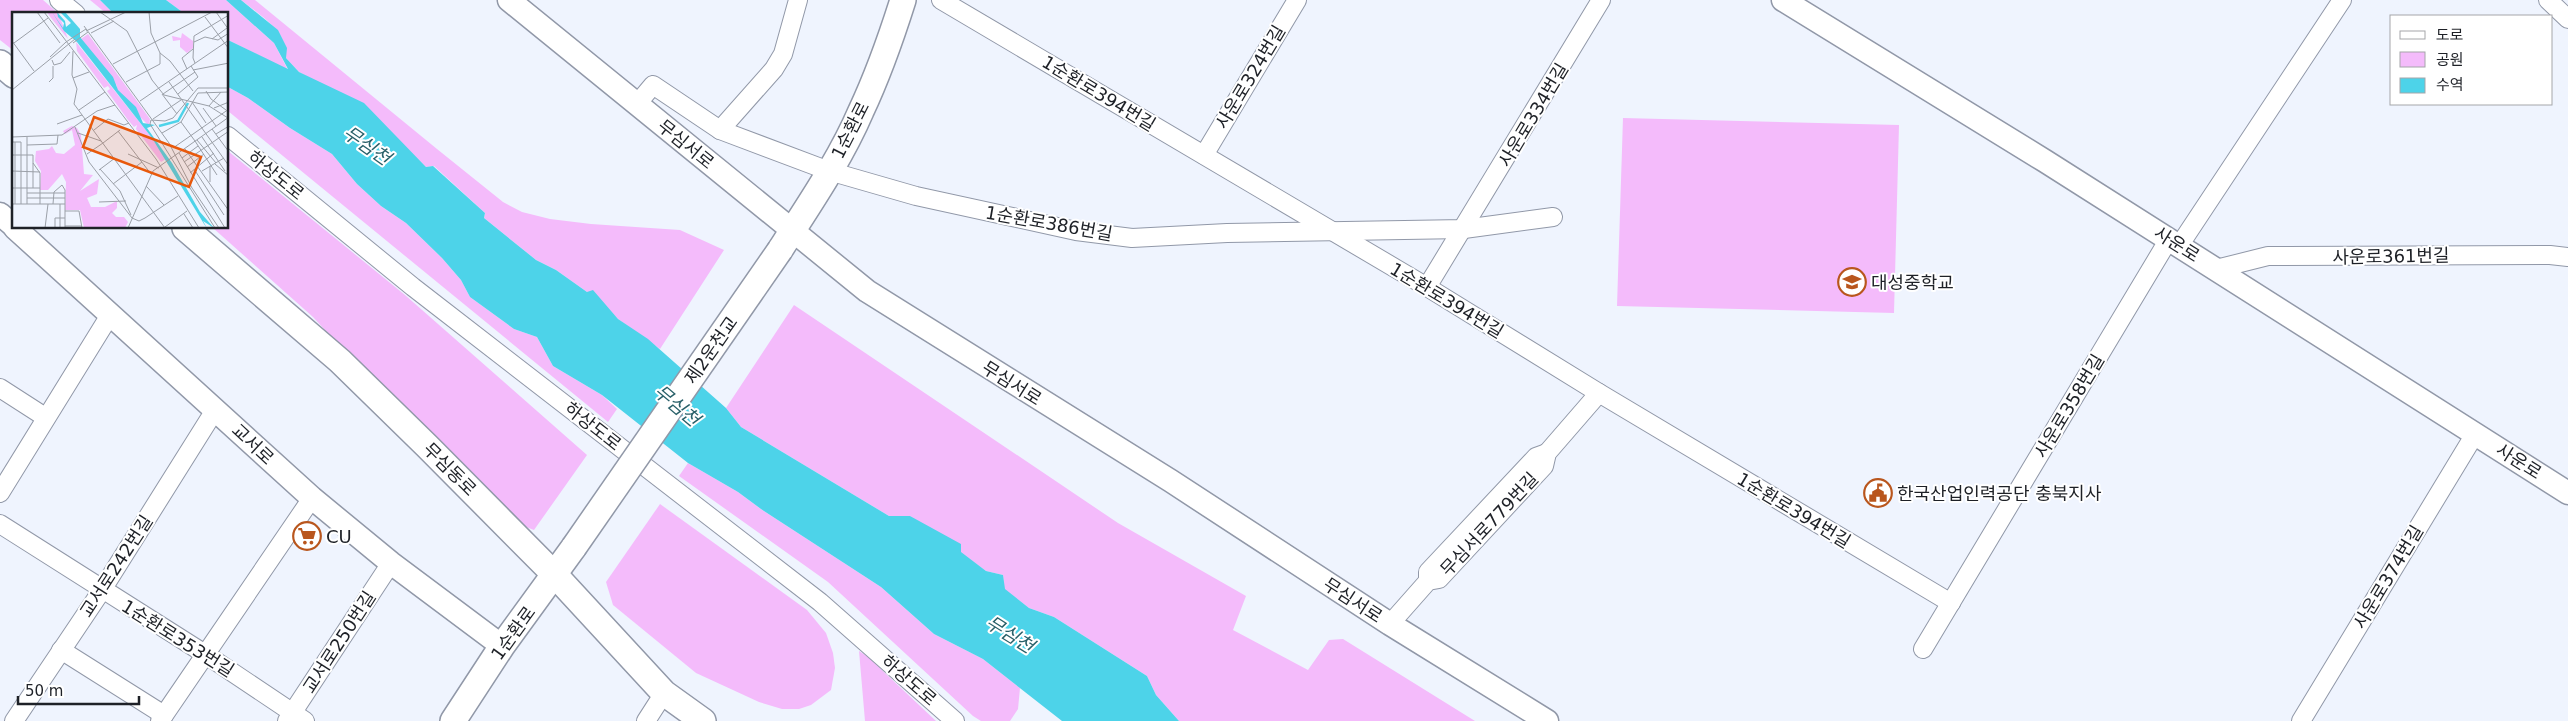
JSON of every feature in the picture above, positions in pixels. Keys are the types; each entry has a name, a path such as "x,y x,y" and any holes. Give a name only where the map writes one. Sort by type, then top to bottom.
{"main road":[{"name":"1순환로","path":"786,240 829,171 861,113 888,45 903,0"},
{"path":"0,63 12,73"},
{"name":"무심동로","path":"186,229 340,362 427,446 555,575 664,693 703,721"},
{"name":"제2운천교","path":"574,548 786,240"},
{"name":"1순환로","path":"453,721 502,646 574,548"}],"street":[{"path":"59,0 74,12"},
{"name":"무심서로","path":"509,0 637,104 786,240 906,317 1171,481 1390,624 1546,721"},
{"path":"720,130 774,69 783,54 798,0"},
{"name":"1순환로394번길","path":"942,0 1427,287 1599,393 1950,603"},
{"name":"사운로324번길","path":"1204,155 1297,0"},
{"name":"사운로334번길","path":"1427,287 1464,229 1601,0"},
{"name":"사운로358번길","path":"1923,649 2174,242 2342,0"},
{"path":"2548,0 2568,19"},
{"name":"사운로","path":"1796,3 2568,493"},
{"name":"1순환로386번길","path":"637,104 653,85 720,130 829,171 916,196 1076,231 1132,238 1227,233 1464,229"},
{"name":"하상도로","path":"229,137 413,286 820,602 955,721"},
{"name":"교서로","path":"0,214 12,225"},
{"path":"1464,229 1553,216"},
{"name":"교서로","path":"16,229 312,498 391,564 502,646"},
{"name":"사운로361번길","path":"2216,269 2268,256 2568,257"},
{"path":"0,493 44,417 110,315"},
{"path":"0,388 44,417"},
{"name":"무심서로779번길","path":"1390,624 1428,581 1439,579 1544,466 1547,453 1599,393"},
{"name":"교서로242번길","path":"14,721 102,590 215,410"},
{"name":"사운로374번길","path":"2301,721 2475,434"},
{"path":"61,650 162,718 312,498"},
{"name":"1순환로353번길","path":"0,524 205,654 295,718"},
{"name":"교서로250번길","path":"295,718 391,564"},
{"path":"646,721 664,693"}],"green space":[{"path":"0,0 43,0 57,12 12,12 12,49 0,40"},
{"path":"90,0 100,0 112,12 105,12"},
{"path":"166,0 226,0 274,43 288,70 229,40 229,12 182,12"},
{"path":"241,0 255,0 503,202 522,212 550,219 591,224 680,230 724,250 660,349 618,319 606,306 587,292 556,270 536,260 484,218 485,213 434,166 426,167 404,146 326,87 299,72 286,58 282,39 271,24"},
{"path":"229,88 248,98 290,128 332,154 357,184 381,206 406,223 442,258 461,280 470,297 514,329 537,337 553,366 602,395 617,409 608,422 229,112"},
{"path":"1623,118 1899,125 1894,313 1617,306"},
{"path":"229,152 405,295 587,455 534,530 521,525 374,383 313,317 214,229 229,229"},
{"path":"794,305 1118,523 1246,596 1233,630 1308,670 1329,640 1343,639 1475,721 1179,721 1156,695 1147,676 1054,617 1029,608 1004,589 1003,575 986,571 910,516 889,516 741,427 726,408"},
{"path":"688,463 738,492 881,587 934,634 983,659 1020,688 1018,709 1010,721 981,721 973,716 828,582 679,476"},
{"path":"660,504 807,610 826,633 833,653 835,668 831,690 811,705 799,709 782,709 759,702 696,673 613,605 606,582"},
{"path":"859,651 868,657 936,721 865,721"}],"water":[{"path":"100,0 166,0 182,12 112,12"},
{"name":"무심천","path":"226,0 241,0 278,30 287,48 286,58 299,72 364,103 426,167 433,166 485,213 484,218 536,260 556,270 587,292 593,290 618,319 648,339 726,408 741,427 889,516 910,516 961,544 961,552 986,571 1003,575 1005,589 1029,608 1054,617 1147,676 1156,695 1179,721 1062,721 983,659 934,634 881,587 738,492 688,463 602,395 553,366 537,337 514,329 470,297 461,280 442,258 406,223 381,206 357,184 332,154 290,128 248,98 229,88 229,40 288,69 274,43"}],"place":[{"name":"대성중학교","path":"1852,282"},
{"name":"한국산업인력공단 충북지사","path":"1878,493"},
{"name":"CU","path":"307,536"}]}
